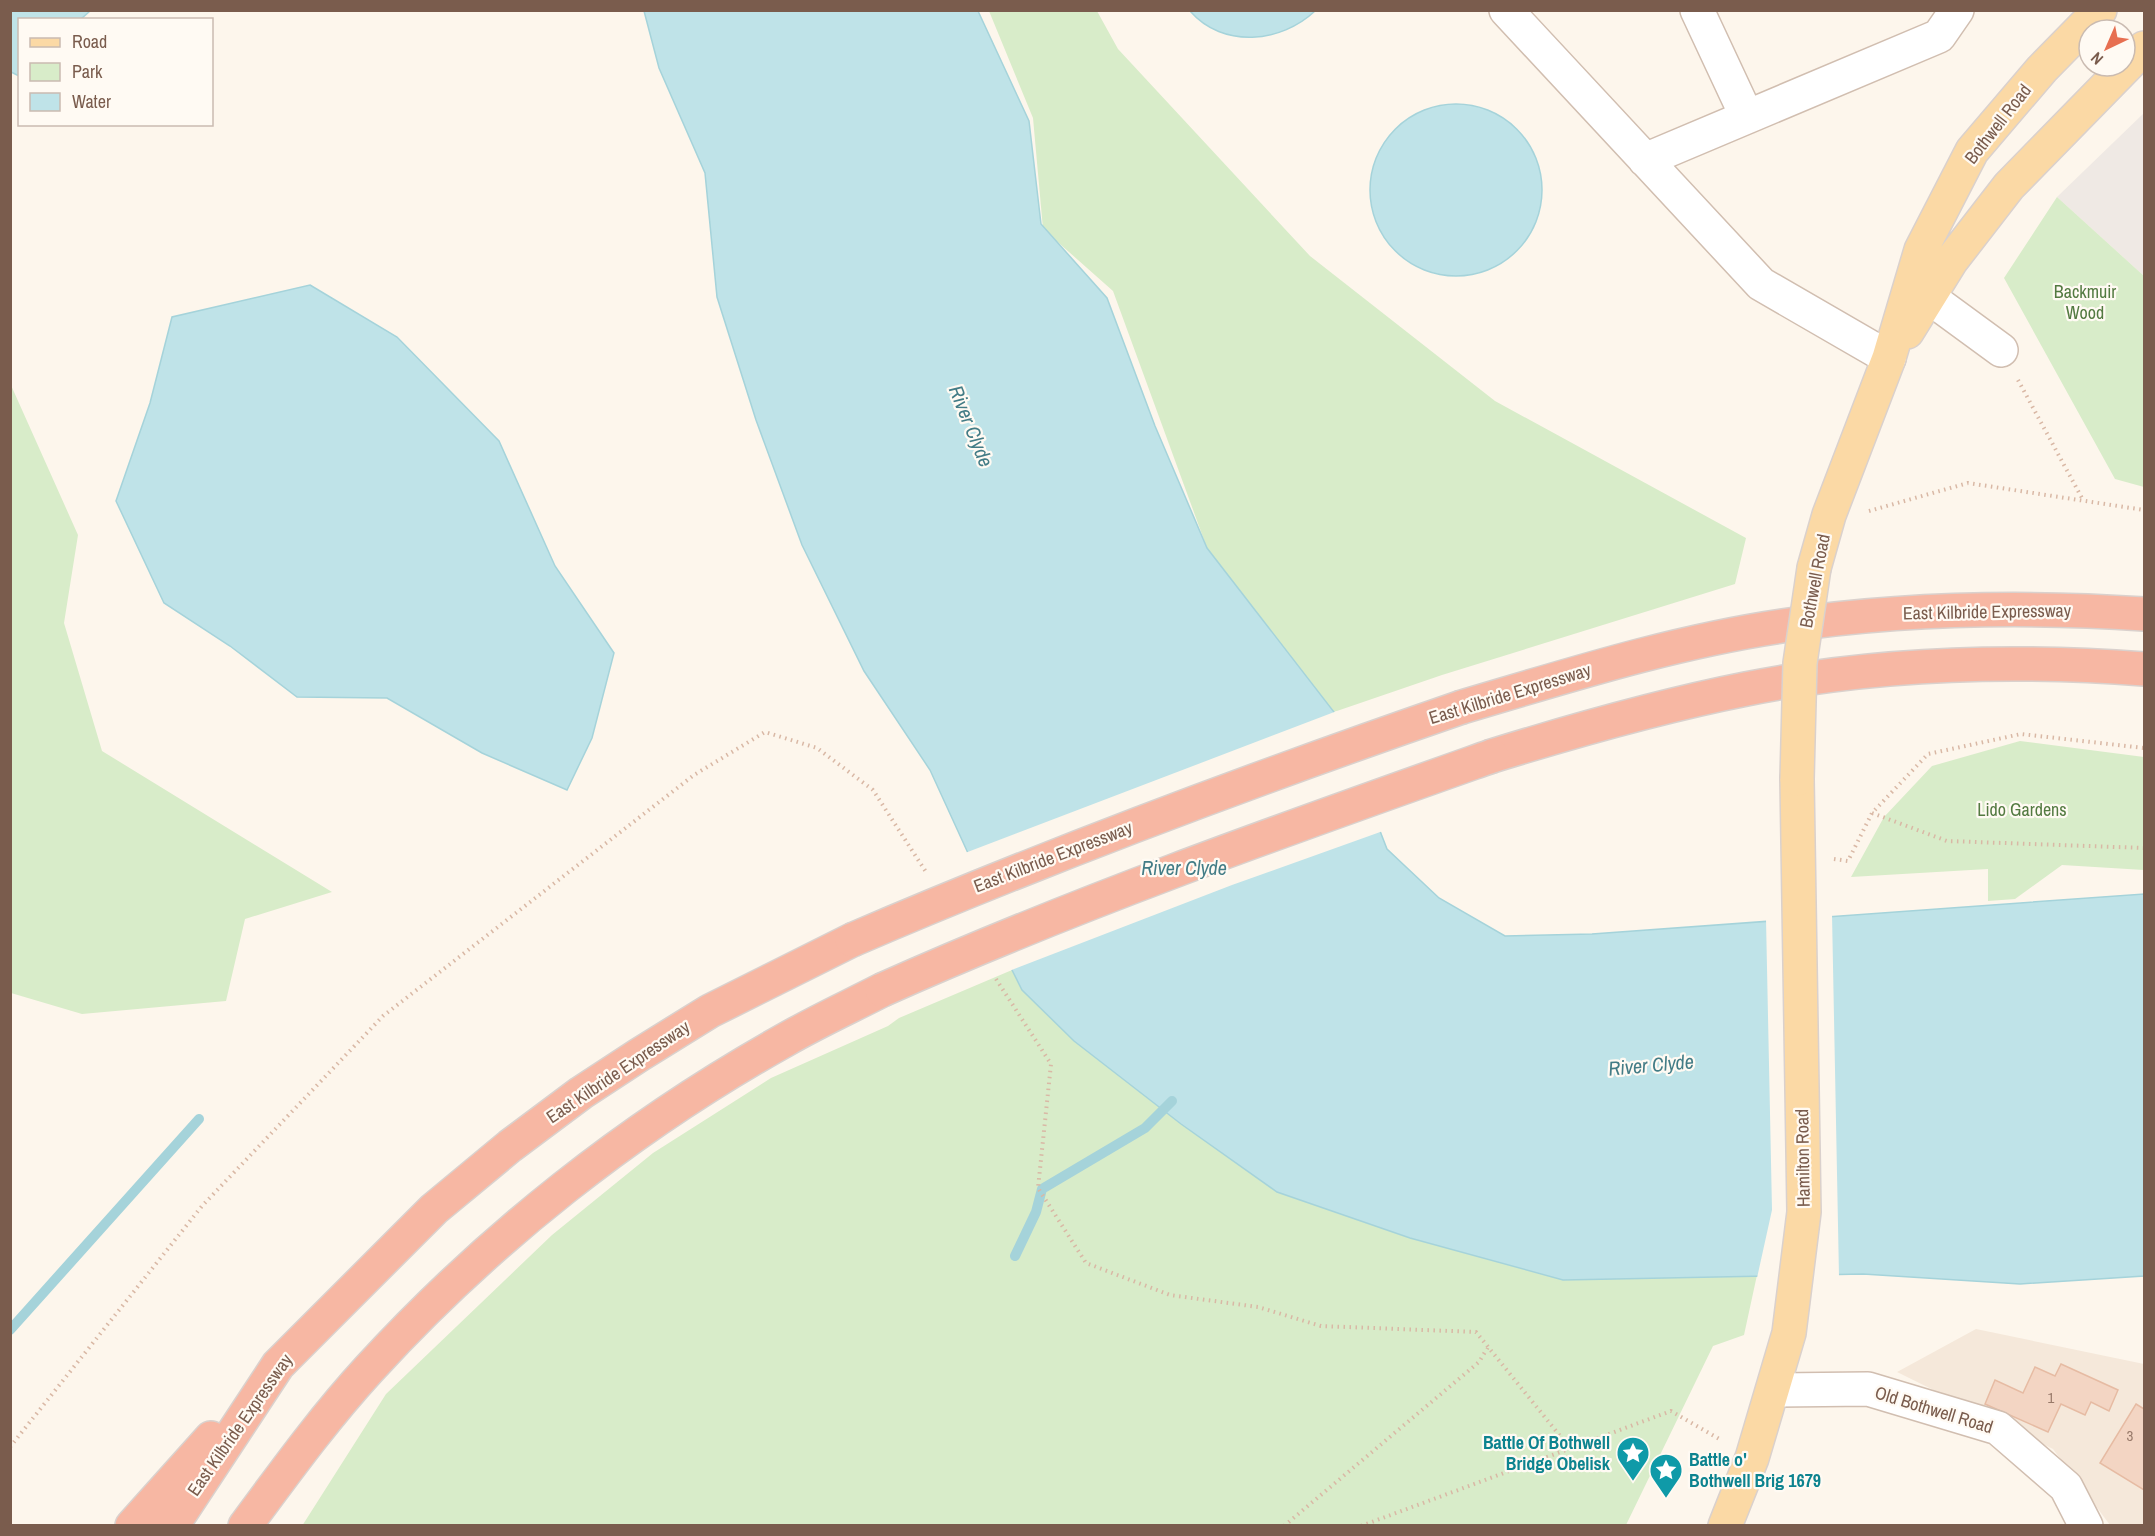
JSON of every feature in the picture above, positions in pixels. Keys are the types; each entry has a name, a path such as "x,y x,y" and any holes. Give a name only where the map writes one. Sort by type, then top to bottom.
{"highway":[{"name":"East Kilbride Expressway","path":"172,1526 278,1365 434,1209 510,1146 580,1093 710,1011 852,940 991,880 1312,759 1462,707 1620,660 1781,626 1873,615 1972,608 2067,609 2145,614"},
{"path":"245,1526 298,1454 367,1371 461,1276 508,1235 612,1152 696,1094 785,1040 882,990 983,945 1153,877 1492,756 1674,704 1749,688 1852,673 2012,664 2145,669"},
{"path":"132,1526 278,1365"}],"main road":[{"name":"Bothwell Road","path":"1797,778 1800,663 1814,568 1829,515 1889,358 1921,250 1972,151 2042,69 2100,10"},
{"name":"Bothwell Road","path":"1889,358 1930,297 1950,261 2009,186 2145,48"},
{"name":"Hamilton Road","path":"1725,1526 1752,1458 1789,1333 1804,1212 1797,778"}],"street":[{"path":"1506,10 1761,284 1889,358"},
{"path":"1697,10 1747,117"},
{"path":"1645,159 1939,36 1957,10"},
{"path":"1930,297 2001,350"},
{"name":"Old Bothwell Road","path":"1773,1390 1868,1389 1998,1428 2066,1487 2086,1526"}],"path":[{"path":"2001,350 2083,501"},
{"path":"1829,515 1860,514 1968,483 2145,510"},
{"path":"10,1447 202,1206 383,1016 694,775 765,732 817,748 873,790 930,878"},
{"path":"1830,859 1848,861 1872,813 1928,754 2021,734 2145,748"},
{"path":"1872,813 1947,841 2145,848"},
{"path":"994,976 1051,1064 1038,1188 1086,1263 1170,1295 1258,1307 1321,1326 1476,1332 1569,1448"},
{"path":"1284,1526 1479,1362 1488,1347"},
{"path":"1361,1526 1671,1411 1752,1458"}],"shaded area":[{"path":"2144,113 2144,276 2057,197"},
{"path":"1976,1329 2144,1364 2144,1525 2110,1525 2053,1449 1897,1372"}],"green space":[{"path":"989,11 1097,11 1118,49 1310,256 1495,401 1746,538 1735,584 1442,675 1334,712 1207,548 1113,291 1043,229 1033,118"},
{"name":"Backmuir Wood","path":"2057,197 2144,276 2144,487 2115,479 2004,278"},
{"path":"10,383 78,535 64,623 102,751 332,892 245,919 226,1001 82,1014 11,993"},
{"name":"Lido Gardens","path":"2020,741 2144,757 2144,870 2062,865 2015,899 1988,901 1988,869 1851,877 1884,817 1932,766"},
{"path":"1012,970 1022,990 1074,1041 1181,1124 1277,1192 1410,1238 1563,1280 1757,1275 1744,1335 1713,1346 1626,1525 302,1526 386,1394 552,1235 653,1153 771,1078 888,1026 899,1018"}],"water":[{"path":"11,10 90,11 82,18 18,18 18,76 11,72"},
{"name":"River Clyde","path":"644,11 978,11 1029,121 1041,224 1107,298 1155,426 1207,548 1334,712 1387,849 1439,898 1505,936 1592,934 2144,894 2144,1276 2020,1284 1863,1274 1563,1280 1410,1238 1277,1192 1181,1124 1074,1041 1022,990 1012,970 978,875 930,770 864,671 802,545 756,420 717,297 705,173 659,68"},
{"path":"1190,11 1315,11 1286,30 1252,37 1219,32 1203,23"},
{"path":"1456,104 1473,105 1489,110 1504,118 1517,129 1528,142 1536,157 1541,173 1541,207 1536,223 1528,238 1517,251 1504,262 1489,270 1473,275 1456,276 1439,275 1423,270 1408,262 1395,251 1384,238 1376,223 1371,207 1370,190 1371,173 1376,157 1384,142 1395,129 1408,118 1423,110 1439,105"},
{"path":"310,285 397,337 499,441 555,566 614,653 592,738 567,790 482,753 387,698 297,697 230,646 164,603 116,501 150,403 172,317"}],"pier":[{"path":"1337,711 1383,831 1232,885 1009,971 965,853"},
{"path":"1832,914 1839,1277 1757,1278 1772,1210 1766,919"}],"building":[{"path":"2061,1364 2118,1390 2109,1411 2091,1402 2085,1415 2061,1404 2048,1432 1985,1404 1995,1380 2023,1393 2035,1367 2055,1376"},
{"path":"2136,1404 2144,1409 2144,1490 2100,1463"}],"waterway":[{"path":"1015,1256 1036,1212 1042,1189 1145,1128 1172,1101"},
{"path":"10,1330 199,1119"}],"place":[{"name":"Battle Of Bothwell Bridge Obelisk","path":"1633,1482"},
{"name":"Battle o' Bothwell Brig 1679","path":"1666,1499"}]}
